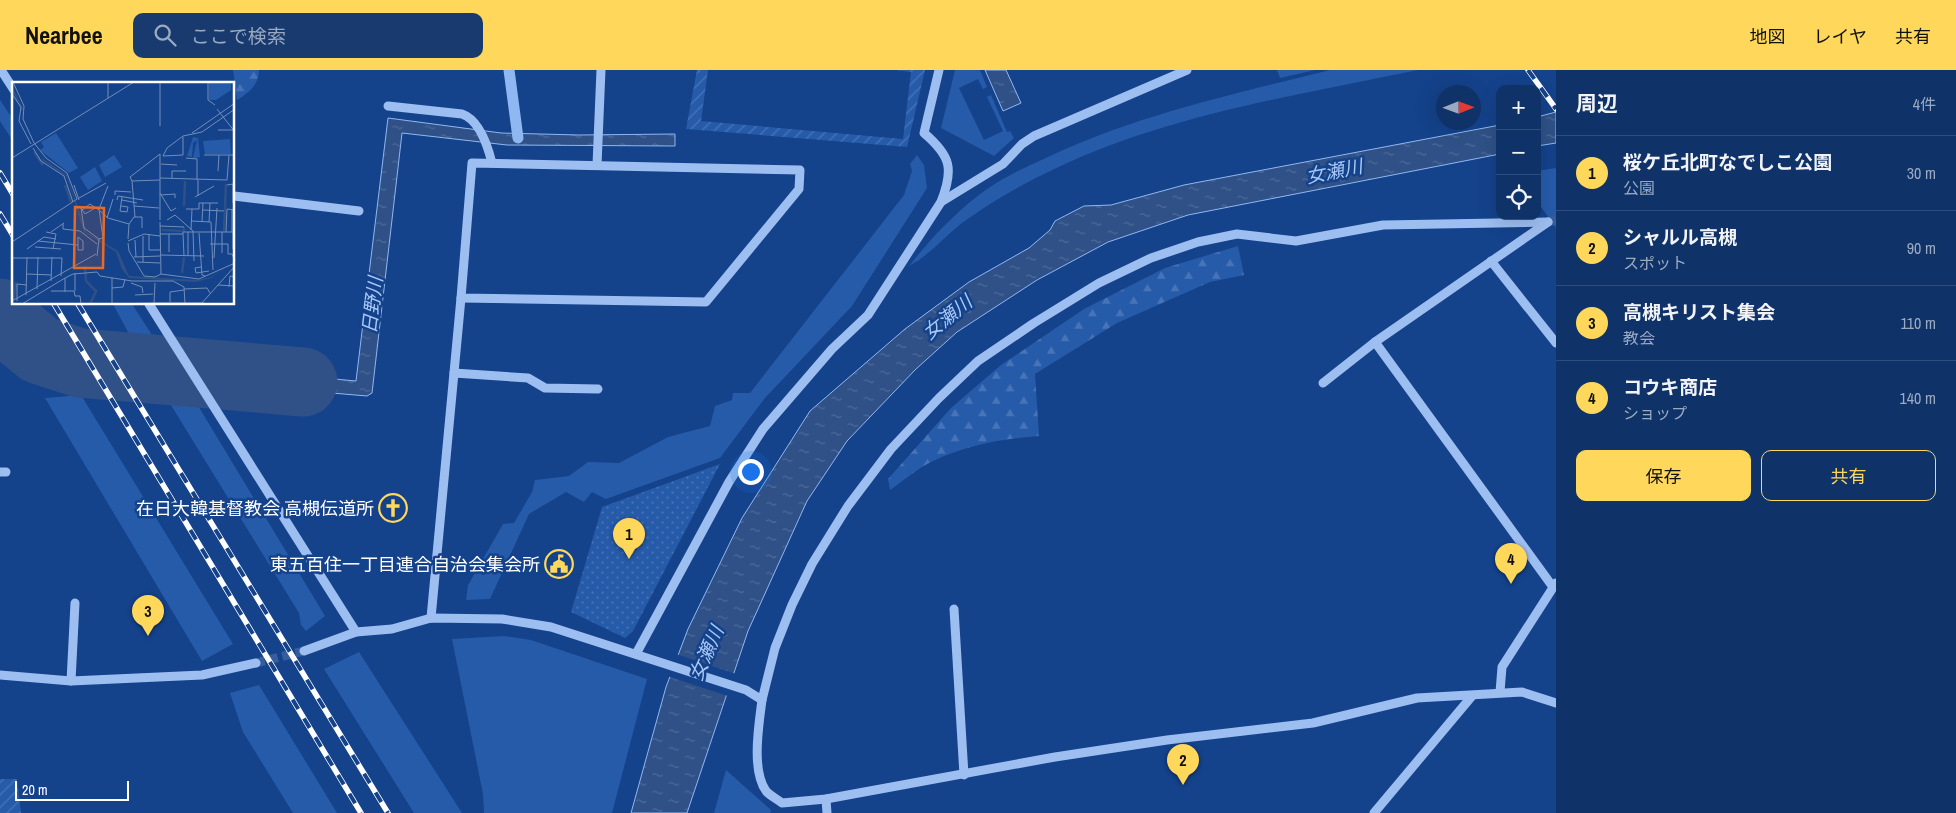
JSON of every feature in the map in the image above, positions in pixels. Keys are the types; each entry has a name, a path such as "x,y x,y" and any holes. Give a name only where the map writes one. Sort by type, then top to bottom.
{"street":[{"path":"1,70 12,87"},
{"path":"598,165 601,70"},
{"path":"636,654 729,482 763,429 778,408 832,349 868,315 941,202 948,186 950,171 946,155 924,133 939,70"},
{"path":"941,202 1003,164 1022,144 1034,136 1187,70"},
{"path":"388,106 462,114 470,117 489,150 492,164"},
{"path":"430,618 472,163 800,170 799,189 706,302 461,298"},
{"path":"235,196 359,211"},
{"path":"1323,383 1375,342 1548,222 1383,226 1296,240 1237,234 1198,242 1151,258 1099,283 1034,323 978,361 892,449 848,506 812,564 792,605 775,648 762,700 758,736 758,769 766,790 782,803 826,799 1055,757 1157,742 1314,723 1417,698 1522,692 1556,703"},
{"path":"1491,261 1556,343"},
{"path":"150,305 356,632"},
{"path":"1375,342 1554,585 1502,667 1500,692"},
{"path":"454,373 528,378 545,388 598,389"},
{"path":"71,681 75,603"},
{"path":"954,609 964,774"},
{"path":"304,651 356,632 392,629 430,618 502,619 551,627 746,690 762,700"},
{"path":"0,675 71,681 202,675 256,662"},
{"path":"1374,813 1472,696"},
{"path":"826,799 826,813"}],"green space":[{"path":"233,70 259,70 255,84 237,100"},
{"path":"697,70 708,70 701,121 903,139 911,72 896,70 925,70 907,147 686,129"},
{"path":"955,70 980,70 987,87 983,89 978,79 959,88 984,140 1003,131 987,97 991,95 1007,132 1010,131 1014,138 994,156 941,128"},
{"path":"1277,70 1315,70 1280,78"},
{"path":"1330,70 1418,70 1273,100 1177,123 1085,155 1030,181 990,204 962,223 917,262 909,266 927,244 968,204 997,183 1033,164 1082,142 1151,117"},
{"path":"0,100 12,118 12,140 0,121"},
{"path":"917,155 924,165 927,188 852,306 765,398 720,458 606,499 592,492 584,502 566,492 529,514 490,599 466,600 468,585 503,524 514,523 532,492 535,480 569,476 588,462 619,463 668,437 710,426 715,406 732,400 733,393 750,393 904,195 912,171 910,164"},
{"path":"1556,168 1556,228 1541,207 1541,170"},
{"path":"1238,246 1244,275 1210,282 1117,323 1035,374 1039,436 997,441 957,451 926,465 890,490 888,479 951,408 1001,365 1084,309 1165,268"},
{"path":"114,305 133,305 154,338 137,349"},
{"path":"185,384 325,616 306,631 301,625 299,613 161,389"},
{"path":"81,395 233,644 202,661 45,398"},
{"path":"720,464 633,631 625,638 571,612 602,507"},
{"path":"504,636 531,640 647,679 612,813 484,813 483,794 452,639"},
{"path":"359,652 462,813 414,813 324,669"},
{"path":"259,685 337,813 293,813 243,732 230,693"},
{"path":"726,770 771,810 770,813 714,813"},
{"path":"0,779 17,779 21,813 0,813"}],"water":[{"path":"985,70 1006,70 1021,103 1003,111"},
{"path":"1556,112 1556,143 1541,145 1541,116"},
{"path":"388,118 501,133 579,135 675,134 675,146 507,145 402,133 372,393 367,396 214,383 205,367 356,381"},
{"name":"女瀬川","path":"1496,126 1496,155 1188,215 1108,242 1037,280 957,332 916,369 847,441 807,501 748,631 687,813 631,813 666,687 688,629 742,518 810,411 905,329 969,282 1029,248 1050,230 1055,221 1084,206 1111,205 1184,185"},
{"path":"2,304 10,309 27,332 46,340 96,355 131,361 157,344 181,380 75,371 39,361 0,323"}],"pier":[{"path":"676,654 736,674 728,696 667,676"}],"waterway":[{"path":"509,70 518,138"},
{"name":"日野川","path":"0,313 18,332 40,350 80,363 303,382"}],"tunnel":[{"path":"1548,222 1556,220"},
{"path":"256,663 304,651"}],"railway":[{"path":"1528,70 1556,109"},
{"path":"0,173 12,193"},
{"path":"0,214 12,234"},
{"path":"55,305 361,813"},
{"path":"79,305 388,813"}],"place":[{"name":"在日大韓基督教会 高槻伝道所","path":"393,508"},
{"name":"桜ケ丘北町なでしこ公園","path":"629,559"},
{"name":"東五百住一丁目連合自治会集会所","path":"559,564"},
{"name":"コウキ商店","path":"1511,584"},
{"name":"高槻キリスト集会","path":"148,636"},
{"name":"シャルル高槻","path":"1183,785"}]}
